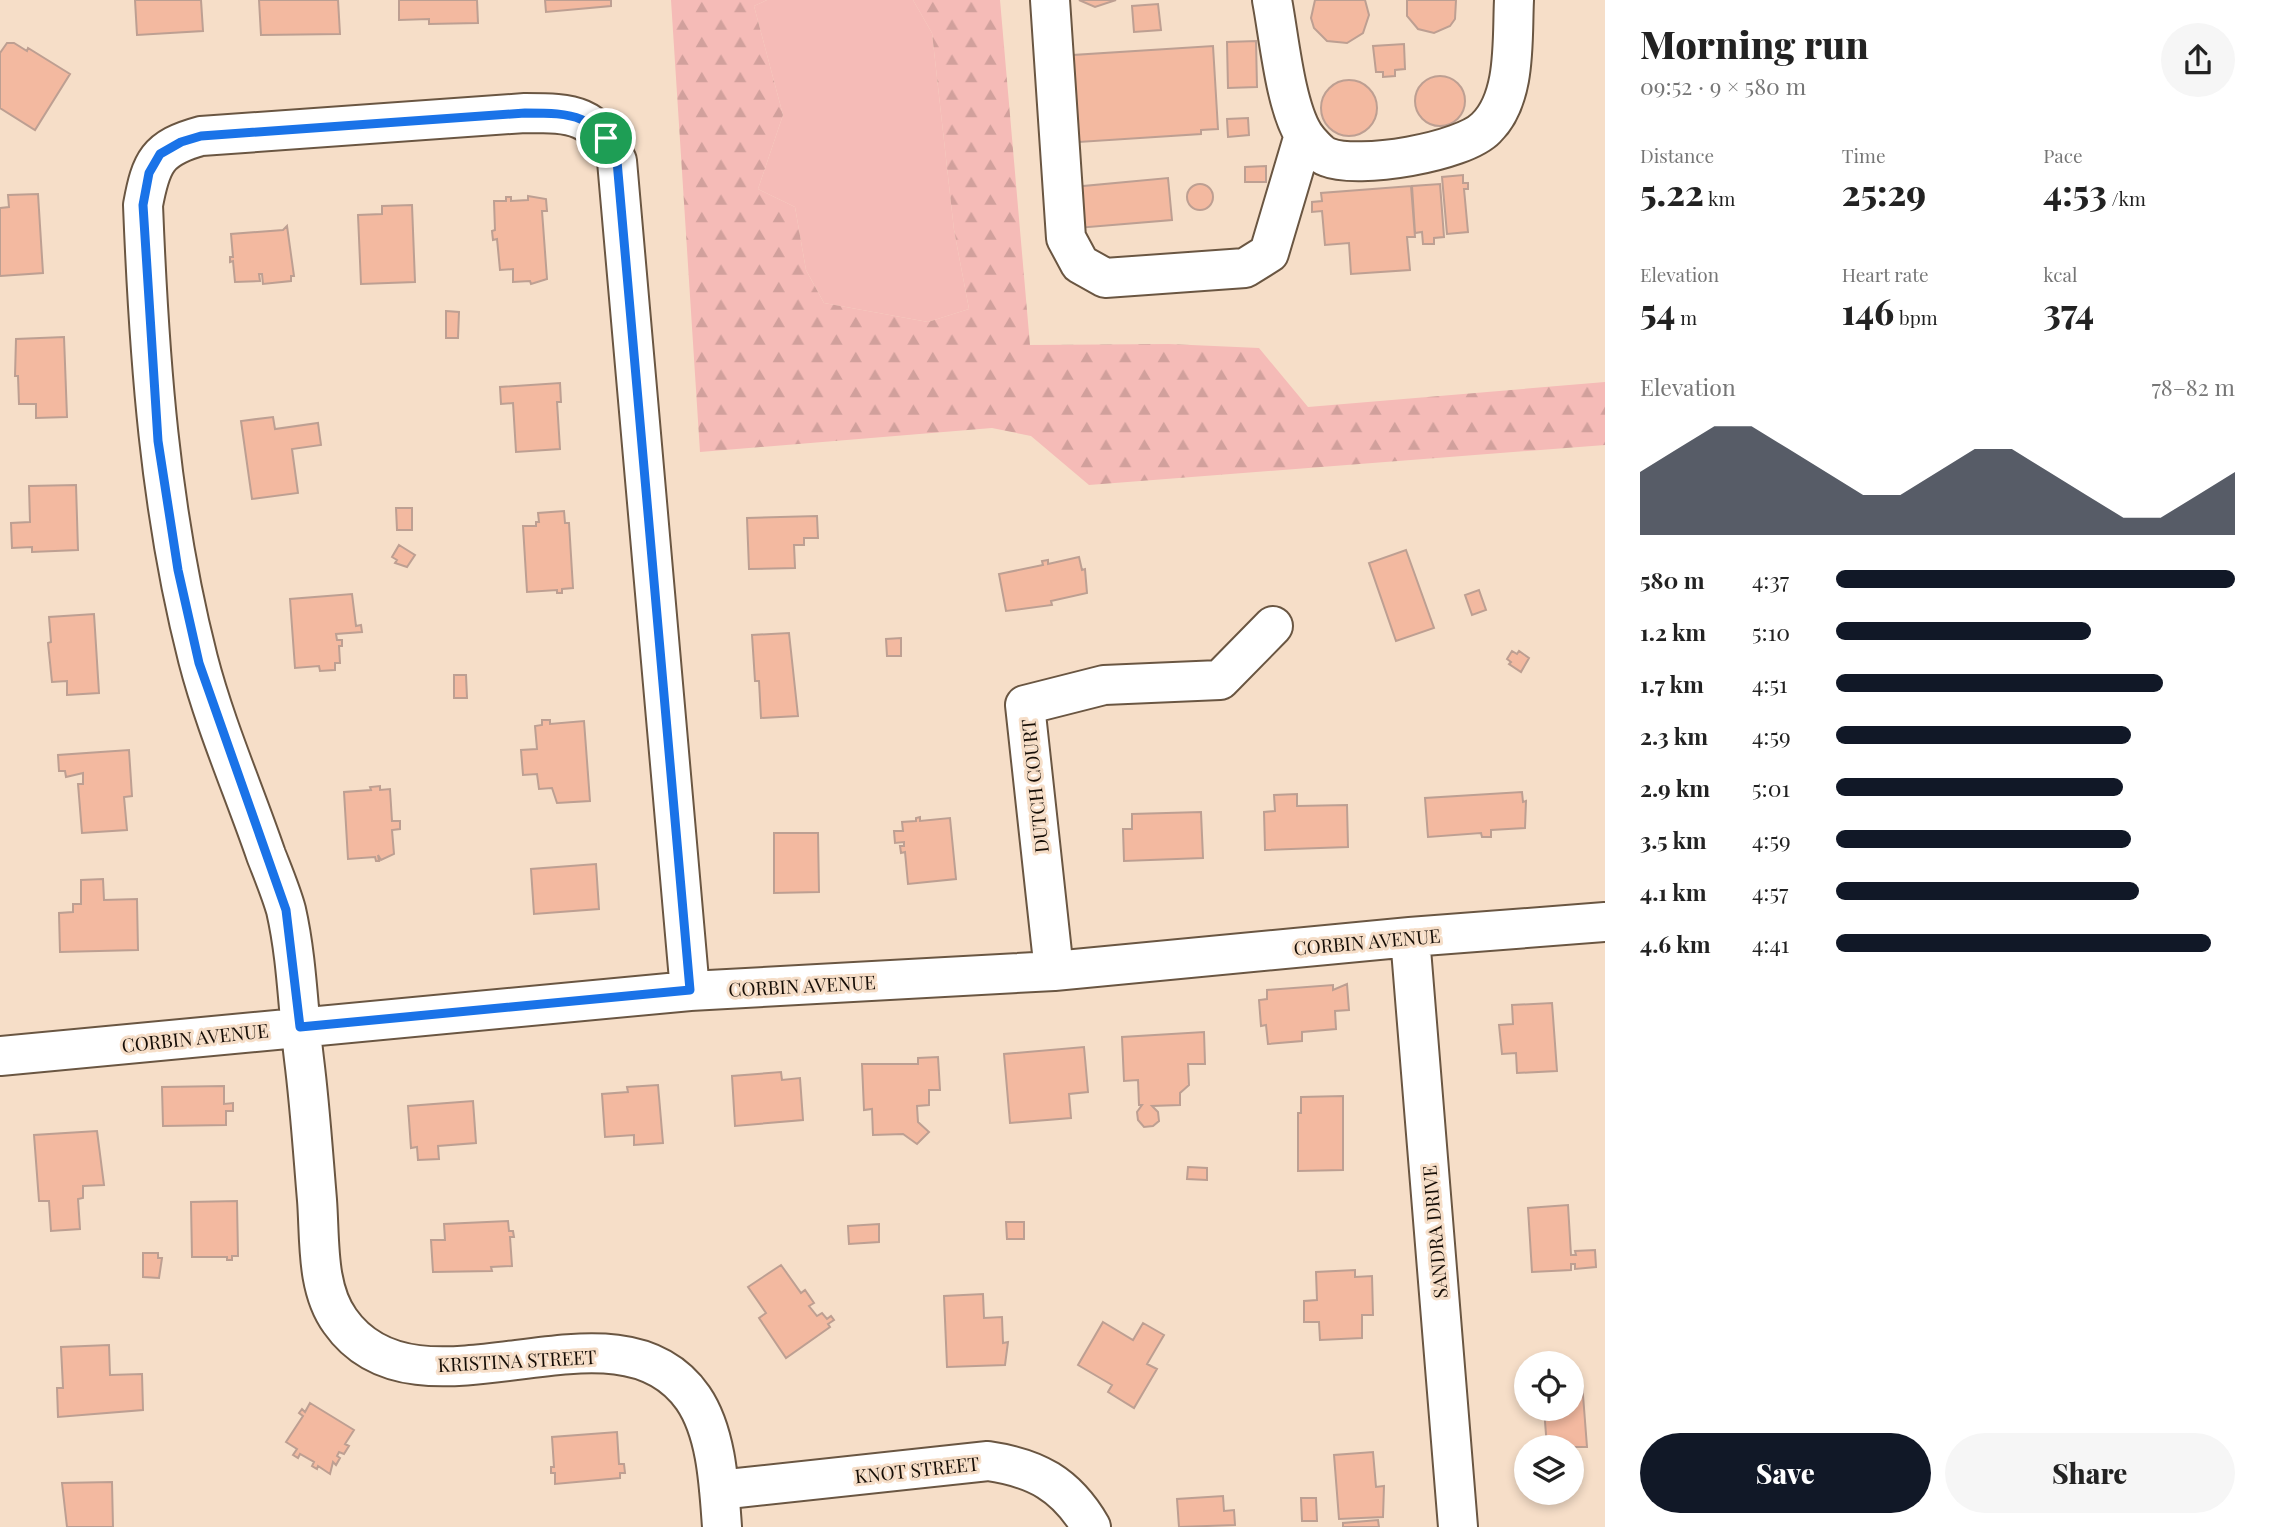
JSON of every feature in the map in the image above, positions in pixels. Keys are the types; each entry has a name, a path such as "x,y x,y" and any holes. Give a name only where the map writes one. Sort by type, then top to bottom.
{"street":[{"path":"1050,0 1066,239 1080,264 1105,278 1245,268 1269,253 1304,135"},
{"path":"1272,0 1290,95 1304,135 1326,157 1359,162 1452,148 1486,128 1503,101 1511,62 1514,0"},
{"name":"KRISTINA STREET","path":"690,990 617,161 606,138 586,118 556,113 201,136 181,142 160,154 149,173 143,205 158,441 178,570 199,663 286,910 324,1283 338,1320 370,1354 411,1364 466,1366 592,1354 632,1358 664,1371 693,1398 711,1440 722,1527"},
{"name":"DUTCH COURT","path":"1054,971 1025,705 1104,685 1220,680 1273,626"},
{"name":"CORBIN AVENUE","path":"0,1056 690,990 1054,971 1410,937 1605,922"},
{"name":"SANDRA DRIVE","path":"1410,937 1458,1527"},
{"name":"KNOT STREET","path":"719,1490 988,1461 1019,1465 1051,1480 1080,1509 1091,1527"}],"green space":[{"path":"671,0 767,0 754,6 783,115 758,189 795,207 806,270 824,303 928,322 969,309 954,230 932,33 913,0 1000,0 1030,345 1169,344 1259,348 1308,407 1605,382 1605,445 1089,485 1031,436 992,428 700,452"},
{"path":"767,0 913,0 932,33 954,230 969,309 928,322 824,303 806,270 795,207 758,189 783,115 754,6"}],"building":[{"path":"135,0 201,0 203,31 137,35"},
{"path":"259,0 338,0 340,34 261,35"},
{"path":"399,0 477,0 478,23 429,24 429,19 399,20"},
{"path":"545,0 611,0 611,6 546,12"},
{"path":"1079,0 1116,0 1095,7"},
{"path":"1315,0 1365,0 1369,15 1363,33 1347,43 1327,41 1314,28 1311,18"},
{"path":"1407,0 1456,0 1455,19 1450,26 1434,33 1418,29 1407,16"},
{"path":"1158,4 1161,30 1134,32 1132,6"},
{"path":"1256,41 1257,87 1228,88 1227,42"},
{"path":"7,43 14,43 27,51 28,48 70,74 35,130 0,108 0,53"},
{"path":"1404,44 1405,69 1395,70 1395,76 1383,77 1383,72 1376,72 1373,46"},
{"path":"1213,46 1218,129 1201,130 1201,134 1079,142 1073,55"},
{"path":"1430,77 1450,77 1464,91 1464,111 1450,125 1430,125 1416,111 1416,91"},
{"path":"1349,80 1360,82 1369,88 1375,97 1375,119 1369,128 1360,134 1349,136 1338,134 1329,128 1323,119 1321,108 1323,97 1329,88 1338,82"},
{"path":"1248,118 1249,135 1228,137 1227,119"},
{"path":"1266,166 1266,182 1245,182 1245,167"},
{"path":"1463,175 1463,183 1468,183 1468,189 1464,189 1468,232 1447,234 1442,177"},
{"path":"1168,178 1172,220 1077,228 1073,187"},
{"path":"1200,184 1209,188 1213,197 1209,206 1200,210 1191,206 1187,197 1191,188"},
{"path":"1440,184 1444,237 1434,238 1434,244 1423,244 1422,232 1415,233 1412,186"},
{"path":"1411,186 1415,237 1407,237 1410,270 1351,274 1349,243 1325,245 1322,211 1312,212 1312,202 1322,201 1321,193"},
{"path":"38,194 43,273 0,276 0,208 9,207 8,195"},
{"path":"528,196 546,199 547,211 542,211 547,279 531,284 530,281 513,282 513,269 500,270 497,239 493,240 492,231 495,230 494,201 506,201 506,197 511,197 511,201 528,200"},
{"path":"412,205 415,282 361,284 358,215 382,214 382,206"},
{"path":"287,226 294,276 291,276 291,281 263,284 262,274 259,274 260,281 235,282 233,261 230,262 230,257 233,257 231,234 283,230"},
{"path":"446,311 459,312 458,338 446,338"},
{"path":"64,337 67,417 36,418 36,404 19,404 18,376 15,376 16,339"},
{"path":"560,383 561,402 557,402 560,449 516,452 513,403 501,404 500,387"},
{"path":"273,417 275,429 318,423 321,445 292,449 298,493 252,499 241,421"},
{"path":"76,485 78,550 32,552 32,547 12,548 11,523 30,522 29,486"},
{"path":"396,508 412,508 412,530 397,530"},
{"path":"564,511 565,523 569,523 573,588 562,589 562,593 557,593 557,590 527,592 523,526 536,526 536,522 539,522 538,513"},
{"path":"817,516 818,538 804,538 804,545 794,545 795,568 749,569 747,518"},
{"path":"399,545 415,555 407,567 395,563 397,560 392,557"},
{"path":"1406,550 1434,628 1396,641 1369,563"},
{"path":"1079,557 1082,570 1085,569 1087,593 1051,601 1052,605 1006,611 999,574 1043,565 1042,561 1048,560 1048,564"},
{"path":"1479,590 1486,610 1472,615 1465,595"},
{"path":"352,594 356,626 361,625 362,632 336,634 337,640 342,640 342,646 339,646 340,663 335,663 335,670 320,671 319,666 295,668 290,599"},
{"path":"94,614 99,693 67,695 67,681 52,682 48,643 51,642 49,617"},
{"path":"789,633 798,716 761,718 752,635"},
{"path":"901,638 901,656 887,656 886,639"},
{"path":"1512,651 1517,654 1519,651 1529,658 1521,672 1509,664 1511,662 1507,659"},
{"path":"454,675 466,675 467,698 454,698"},
{"path":"542,720 550,720 550,724 584,721 590,801 557,803 552,788 539,789 537,774 523,775 521,750 537,749 535,726 542,725"},
{"path":"129,750 132,796 124,797 127,830 82,833 78,784 83,784 83,773 66,777 65,771 59,771 58,755"},
{"path":"380,786 380,790 390,789 392,821 400,821 400,829 392,830 394,854 381,860 378,855 379,861 376,861 375,857 348,859 344,792 371,790 370,787"},
{"path":"1522,792 1523,802 1526,801 1525,828 1491,830 1491,837 1482,837 1481,833 1428,837 1425,798"},
{"path":"1297,794 1297,806 1347,805 1348,847 1265,850 1264,812 1275,811 1274,795"},
{"path":"1201,812 1203,858 1124,861 1123,829 1132,829 1132,814"},
{"path":"920,817 920,821 950,818 956,879 908,884 905,852 901,853 900,846 904,846 904,842 895,843 894,831 903,831 902,822 916,821 916,818"},
{"path":"774,833 818,833 819,892 774,893"},
{"path":"596,864 599,909 534,914 531,869"},
{"path":"103,879 104,900 137,899 138,950 60,952 59,913 73,912 73,904 81,904 81,880"},
{"path":"1347,984 1349,1010 1335,1011 1336,1029 1302,1032 1302,1041 1268,1044 1266,1025 1261,1026 1259,1000 1267,999 1267,990 1333,985 1333,990"},
{"path":"1552,1003 1557,1071 1517,1073 1516,1053 1502,1054 1499,1025 1513,1024 1512,1005"},
{"path":"1204,1032 1205,1064 1188,1064 1189,1085 1180,1093 1180,1105 1152,1106 1158,1112 1159,1121 1153,1126 1144,1127 1138,1120 1137,1112 1142,1105 1139,1105 1138,1080 1124,1081 1122,1037"},
{"path":"1084,1047 1088,1092 1069,1094 1071,1118 1010,1123 1004,1054"},
{"path":"938,1057 940,1090 929,1090 929,1105 917,1106 918,1122 929,1132 917,1144 903,1134 873,1135 872,1109 864,1110 862,1064 918,1064 918,1058"},
{"path":"781,1072 782,1080 800,1078 803,1120 735,1126 732,1076"},
{"path":"658,1085 663,1143 634,1145 634,1135 605,1137 602,1094 628,1092 627,1087"},
{"path":"224,1086 224,1104 233,1103 233,1111 226,1111 226,1125 163,1126 162,1087"},
{"path":"1343,1096 1343,1170 1298,1171 1298,1113 1301,1113 1301,1097"},
{"path":"473,1101 476,1143 438,1146 439,1159 418,1160 417,1147 411,1148 408,1106"},
{"path":"97,1131 104,1185 83,1186 83,1198 78,1199 80,1229 51,1231 49,1201 39,1201 34,1135"},
{"path":"1188,1167 1207,1168 1207,1180 1187,1179"},
{"path":"237,1201 238,1256 232,1256 232,1260 227,1260 227,1257 192,1257 191,1202"},
{"path":"1568,1205 1571,1255 1576,1255 1575,1251 1595,1250 1596,1267 1575,1269 1575,1264 1571,1264 1571,1270 1532,1272 1528,1208"},
{"path":"508,1221 509,1231 513,1231 514,1237 510,1237 512,1266 491,1267 492,1271 433,1272 431,1240 445,1240 444,1224"},
{"path":"1006,1222 1024,1222 1024,1239 1007,1239"},
{"path":"879,1224 879,1242 849,1244 848,1226"},
{"path":"143,1253 158,1253 158,1258 162,1258 159,1278 143,1277"},
{"path":"781,1265 801,1293 805,1290 814,1303 809,1306 817,1316 822,1313 827,1319 831,1316 834,1320 828,1324 830,1327 786,1358 759,1318 766,1313 748,1287"},
{"path":"1355,1270 1355,1277 1372,1276 1373,1315 1362,1315 1362,1338 1320,1340 1319,1322 1304,1322 1304,1301 1317,1300 1316,1272"},
{"path":"983,1294 984,1318 1002,1317 1003,1343 1008,1342 1005,1365 947,1367 944,1296"},
{"path":"1103,1322 1133,1340 1143,1323 1164,1335 1147,1364 1157,1369 1134,1408 1108,1392 1112,1385 1078,1365"},
{"path":"109,1345 110,1375 142,1374 143,1410 58,1417 57,1388 63,1388 61,1347"},
{"path":"310,1403 354,1430 345,1444 349,1446 344,1454 339,1452 337,1456 340,1458 336,1465 333,1462 330,1474 318,1466 317,1469 312,1466 314,1462 300,1454 298,1458 293,1455 297,1449 286,1442 303,1416 299,1413 302,1409 305,1412"},
{"path":"1584,1408 1587,1447 1584,1447 1584,1435 1546,1435 1545,1421 1584,1421"},
{"path":"617,1432 619,1464 624,1464 625,1473 620,1473 620,1478 555,1484 555,1473 551,1473 551,1467 554,1467 552,1437"},
{"path":"1373,1452 1376,1487 1384,1486 1383,1517 1339,1519 1334,1455"},
{"path":"112,1482 113,1527 67,1527 62,1483"},
{"path":"1223,1496 1224,1511 1234,1510 1235,1525 1179,1527 1177,1499"},
{"path":"1301,1498 1316,1498 1317,1521 1302,1521"},
{"path":"1378,1520 1379,1527 1343,1527 1343,1523"}],"route":[{"path":"556,113 586,118 606,138 617,161 641,404 690,990 300,1027 286,910 199,663 178,570 158,441 146,293 143,205 149,173 160,154 181,142 201,136 556,113"}]}
